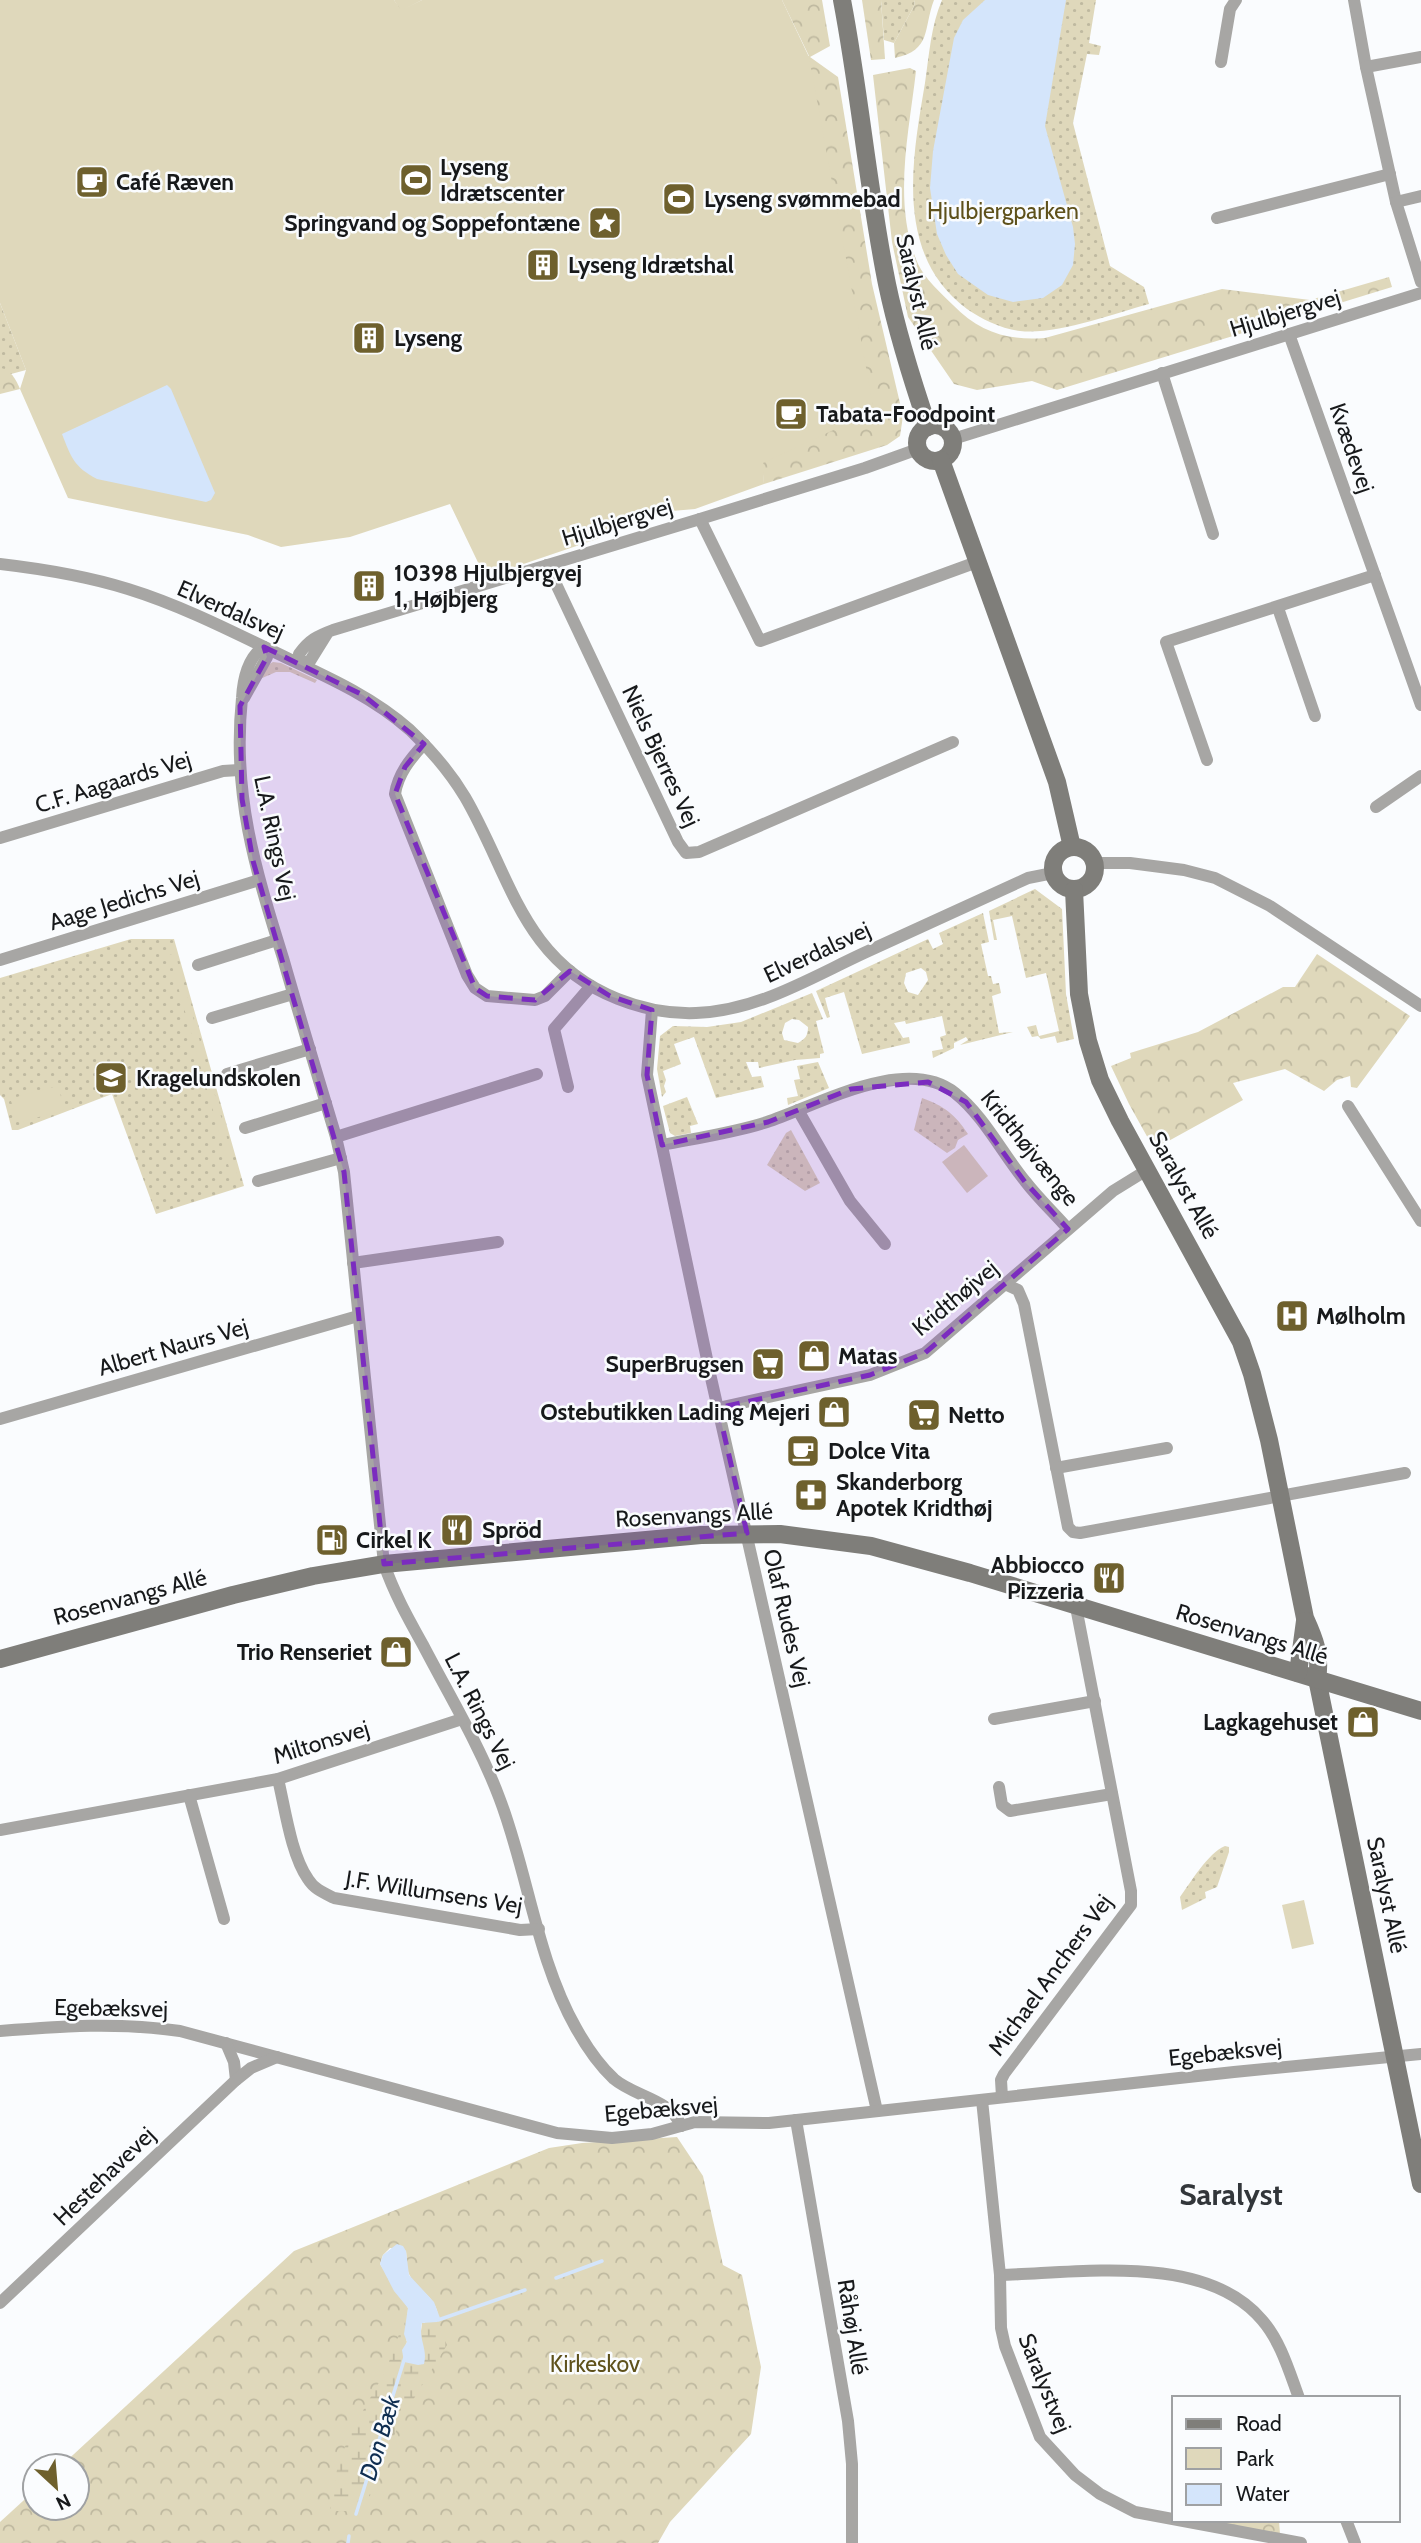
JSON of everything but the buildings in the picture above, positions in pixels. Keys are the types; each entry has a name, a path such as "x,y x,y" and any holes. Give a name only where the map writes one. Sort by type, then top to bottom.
{"street":[{"name":"Saralyst Allé","path":"842,0 855,68 887,284 897,327 928,426"},
{"path":"1222,62 1230,9 1236,0"},
{"path":"1354,0 1396,202 1421,282"},
{"path":"1366,67 1421,57"},
{"path":"1217,218 1390,174"},
{"path":"1396,202 1421,196"},
{"name":"Hjulbjergvej","path":"953,439 1421,293"},
{"name":"Kvædevej","path":"1289,334 1421,705"},
{"path":"1162,373 1213,534"},
{"path":"928,426 943,427 953,439 952,450 941,460 930,461 920,454 918,449 920,433 928,426"},
{"name":"Hjulbjergvej","path":"301,664 310,661 328,632 865,468 918,449"},
{"path":"941,460 1057,782 1072,847"},
{"path":"700,519 760,641 977,562"},
{"name":"Elverdalsvej","path":"0,564 89,578 131,590 202,618 301,664 386,710 424,744 447,771 465,798 522,915 556,960 591,986 652,1010 692,1014 745,1007 1028,878 1053,873"},
{"name":"Niels Bjerres Vej","path":"547,565 678,842 686,853 699,852 953,741"},
{"path":"1207,760 1166,642 1375,575"},
{"path":"1278,608 1315,716"},
{"name":"L.A. Rings Vej","path":"264,647 257,651 243,680 238,730 239,770 259,880 341,1158 384,1564 394,1593 462,1719 500,1799 539,1929 561,1995 575,2026 591,2052 615,2079 640,2096 670,2108 681,2126"},
{"path":"424,744 401,774 395,794 467,975 475,988 487,996 535,1000 545,996 570,971"},
{"name":"C.F. Aagaards Vej","path":"0,838 223,771 239,770"},
{"path":"1376,807 1421,776"},
{"path":"1072,847 1086,851 1094,863 1095,871 1088,884 1074,890 1058,884 1053,873 1055,859 1059,853 1072,847"},
{"path":"1094,863 1130,863 1184,870 1215,878 1269,905 1421,1006"},
{"name":"Aage Jedichs Vej","path":"0,960 259,880"},
{"name":"Saralyst Allé","path":"1074,890 1079,994 1088,1041 1100,1080 1241,1342 1258,1395 1305,1618 1314,1637 1320,1662 1317,1679 1421,2184"},
{"path":"198,965 277,940"},
{"path":"568,1087 554,1029 591,986"},
{"path":"212,1018 293,994"},
{"name":"Olaf Rudes Vej","path":"652,1010 647,1075 718,1408 877,2111"},
{"path":"227,1074 310,1049"},
{"path":"336,1137 537,1074"},
{"name":"Kridthøjvænge","path":"662,1144 742,1129 851,1089 907,1080 940,1085 952,1090 966,1102 1025,1182 1069,1229"},
{"path":"245,1128 326,1103"},
{"path":"1348,1106 1421,1221"},
{"path":"798,1110 850,1201 885,1244"},
{"path":"258,1181 341,1158"},
{"name":"Kridthøjvej","path":"718,1408 870,1376 925,1353 1113,1191 1147,1170"},
{"path":"353,1263 498,1242"},
{"path":"1005,1284 1018,1290 1024,1304 1068,1527 1073,1532 1080,1533 1405,1473"},
{"name":"Albert Naurs Vej","path":"0,1419 358,1316"},
{"path":"1056,1468 1167,1448"},
{"name":"Rosenvangs Allé","path":"0,1659 233,1595 313,1576 384,1564 747,1533 811,1537 871,1546 970,1573 1421,1711"},
{"name":"Michael Anchers Vej","path":"1002,2097 1001,2080 1004,2074 1131,1905 1131,1891 1076,1606"},
{"name":"Saralyst Allé","path":"1298,1673 1305,1618"},
{"path":"994,1719 1094,1701"},
{"name":"Miltonsvej","path":"0,1830 278,1779 462,1719"},
{"name":"J.F. Willumsens Vej","path":"278,1779 299,1860 307,1879 318,1890 334,1898 520,1930 539,1929"},
{"path":"999,1787 1002,1805 1010,1811 1112,1794"},
{"path":"189,1795 223,1919"},
{"name":"Egebæksvej","path":"0,2031 96,2024 180,2031 556,2133 612,2138 652,2134 695,2122 769,2123 1421,2054"},
{"path":"226,2043 234,2062 236,2080"},
{"name":"Hestehavevej","path":"0,2303 236,2080 251,2068 277,2057"},
{"name":"Saralystvej","path":"982,2100 1000,2275 1001,2328 1005,2346 1040,2437 1075,2475 1100,2494 1135,2512 1172,2519"},
{"name":"Råhøj Allé","path":"796,2120 848,2421 852,2464 852,2543"},
{"path":"1000,2275 1131,2271 1176,2276 1208,2284 1229,2293 1261,2318 1280,2348 1298,2396"},
{"name":"Saralystvej","path":"1189,2522 1301,2543"},
{"path":"1347,2522 1355,2543"}],"highlighted area":[{"path":"264,647 363,695 424,744 405,767 395,794 475,988 487,996 535,1000 570,971 610,996 652,1010 647,1075 662,1145 768,1122 851,1089 928,1082 966,1102 1025,1182 1068,1229 925,1353 870,1375 718,1408 747,1533 384,1564 344,1172 253,861 242,799 240,706 267,657"}],"green space":[{"name":"Lyseng Idrætscenter","path":"0,0 394,0 401,10 422,0 782,0 809,57 874,411 763,463 764,484 695,509 672,511 622,525 597,539 485,577 450,504 350,537 281,547 248,535 68,498 20,389 26,370 0,303"},
{"path":"394,0 422,0 401,11 809,56 782,0 822,0 830,46 810,57 838,77 872,284 903,416 900,436 887,445 764,484 762,464 355,33 400,10"},
{"path":"862,0 881,0 885,59 871,60"},
{"path":"881,0 915,0 894,43 884,40"},
{"path":"915,0 934,0 924,37 915,50 895,58 894,43"},
{"name":"Hjulbjergparken","path":"942,0 1096,0 1089,43 1101,46 1099,55 1087,54 1073,123 1110,266 1144,287 1149,304 1067,327 1020,331 999,326 979,316 967,309 944,287 928,262 918,234 913,174 931,41"},
{"path":"910,68 916,71 904,193 910,241 921,270 938,291 973,322 995,333 1019,338 1045,338 1222,289 1310,300 1389,277 1392,287 1057,390 1032,381 977,390 954,384 908,317 892,242 873,75"},
{"path":"0,303 26,370 0,377"},
{"path":"0,368 10,373 20,389 0,394"},
{"path":"273,662 281,663 317,680 315,683 290,672 276,672 260,679 266,666"},
{"path":"1035,889 1062,909 1066,994 1074,1039 1057,1043 1055,1036 1041,1039 1038,1036 1032,1037 1027,1027 1036,1025 1039,1036 1059,1031 1046,973 1026,978 1012,916 993,920 997,940 994,940 989,911"},
{"path":"983,913 989,942 981,944 988,976 991,976 993,984 999,983 1001,993 992,996 999,1033 1013,1032 960,1045 968,1040 966,1037 954,1043 954,1048 933,1058 932,1051 943,1049 940,1037 946,1035 942,1016 906,1024 905,1021 894,1023 903,1038 909,1037 910,1043 862,1054 844,992 825,998 830,1017 827,1018 816,991 928,939 933,949 943,944 939,933","holes":["921,968 926,972 928,980 918,995 908,992 904,983 906,973"]},
{"name":"Kragelundskolen","path":"131,939 174,939 244,1186 156,1214 112,1094 18,1130 12,1130 4,1099 0,1095 0,978"},
{"path":"175,953 238,1177 232,1178 169,955"},
{"path":"1317,954 1410,1016 1357,1088 1351,1087 1350,1076 1337,1080 1324,1091 1285,1069 1233,1083 1243,1100 1154,1149 1111,1066 1131,1058 1130,1053 1198,1032 1283,987 1295,987"},
{"path":"812,993 823,1019 816,1021 824,1053 820,1054 820,1058 759,1068 758,1062 746,1062 752,1077 761,1076 764,1087 716,1098 694,1037 674,1044 681,1064 663,1071 666,1092 662,1097 657,1069 660,1036 673,1026 707,1027 741,1022","holes":["792,1019 799,1020 808,1027 806,1037 798,1043 784,1040 782,1033 785,1023"]},
{"path":"818,1062 829,1088 788,1105 787,1098 798,1096 794,1080 800,1079 797,1066"},
{"path":"57,1086 64,1110 18,1121 11,1101 13,1098"},
{"path":"687,1097 698,1124 690,1126 691,1133 675,1136 670,1133 663,1106"},
{"path":"922,1098 948,1112 968,1134 958,1140 955,1148 947,1153 914,1130"},
{"path":"791,1130 820,1183 805,1191 767,1165 786,1133"},
{"path":"964,1145 988,1176 967,1193 942,1162"},
{"path":"1225,1846 1229,1847 1229,1852 1217,1887 1205,1892 1206,1898 1182,1910 1180,1897 1206,1861"},
{"path":"1304,1900 1314,1944 1292,1949 1282,1905"},
{"name":"Kirkeskov","path":"677,2137 703,2176 723,2265 742,2275 761,2367 751,2434 670,2522 658,2543 0,2543 0,2522 21,2503 21,2522 91,2522 91,2452 76,2452 294,2251 549,2148 582,2143","holes":["390,2248 406,2251 412,2280 433,2302 438,2315 425,2322 418,2365 406,2346 408,2308 380,2264 383,2255"]},
{"path":"406,2315 404,2334 407,2342 403,2350 420,2339 422,2323 437,2322 447,2345 400,2421 367,2503 354,2502 346,2511 330,2511 338,2464 351,2432 386,2370"},
{"path":"1211,2522 1279,2522 1280,2535"}],"water":[{"name":"Hjulbjergparken","path":"985,0 1066,0 1045,126 1073,227 1075,244 1073,265 1062,285 1043,298 1013,302 988,295 958,274 937,234 930,188 933,151 954,38 963,20"},
{"path":"167,385 215,493 211,500 206,502 97,479 74,461 62,434"},
{"path":"397,2244 403,2246 406,2251 409,2275 434,2302 440,2318 437,2322 422,2323 424,2364 404,2362 402,2350 407,2342 404,2334 408,2308 394,2291 380,2264 383,2255"}],"waterway":[{"path":"556,2278 602,2261"},
{"path":"438,2320 525,2290"},
{"name":"Don Bæk","path":"356,2514 405,2357"},
{"name":"Don Bæk","path":"348,2543 349,2536"}],"place":[{"name":"Lyseng Idrætscenter","path":"416,180"},
{"name":"Café Ræven","path":"92,182"},
{"name":"Lyseng svømmebad","path":"679,199"},
{"name":"Springvand og Soppefontæne","path":"605,223"},
{"name":"Lyseng Idrætshal","path":"543,265"},
{"name":"Lyseng","path":"369,338"},
{"name":"Tabata-Foodpoint","path":"791,414"},
{"name":"10398 Hjulbjergvej 1, Højbjerg","path":"369,586"},
{"name":"Kragelundskolen","path":"111,1078"},
{"name":"Mølholm","path":"1292,1316"},
{"name":"Matas","path":"814,1356"},
{"name":"SuperBrugsen","path":"768,1364"},
{"name":"Ostebutikken Lading Mejeri","path":"834,1412"},
{"name":"Netto","path":"924,1415"},
{"name":"Dolce Vita","path":"803,1451"},
{"name":"Skanderborg Apotek Kridthøj","path":"811,1495"},
{"name":"Spröd","path":"457,1530"},
{"name":"Cirkel K","path":"332,1540"},
{"name":"Abbiocco Pizzeria","path":"1109,1578"},
{"name":"Trio Renseriet","path":"396,1652"},
{"name":"Lagkagehuset","path":"1363,1722"}],"district":[{"name":"Saralyst","path":"1231,2195"}]}
